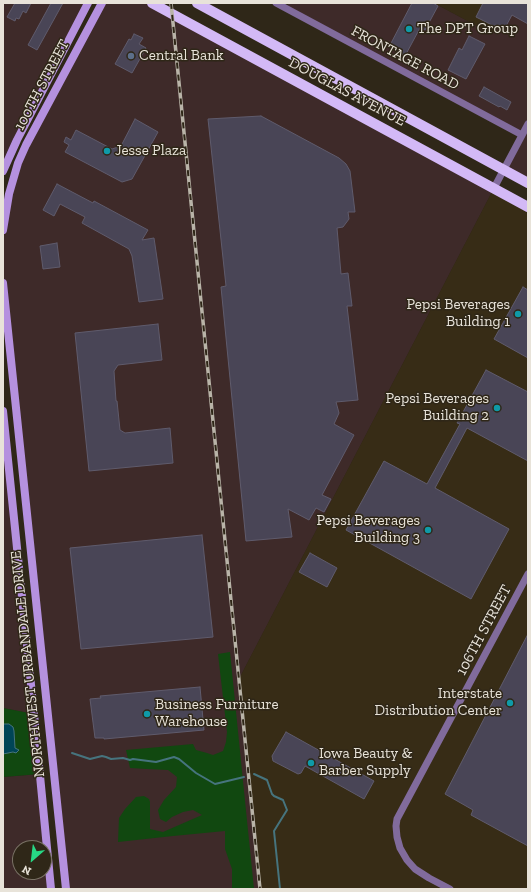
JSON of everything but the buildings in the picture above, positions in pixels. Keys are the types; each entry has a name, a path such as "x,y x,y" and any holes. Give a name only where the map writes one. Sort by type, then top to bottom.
{"main road":[{"name":"100TH STREET","path":"3,171 19,136 88,3"},
{"name":"100TH STREET","path":"3,230 9,194 18,163 26,145 102,3"},
{"name":"DOUGLAS AVENUE","path":"152,3 528,207"},
{"name":"DOUGLAS AVENUE","path":"197,3 528,182"},
{"path":"3,283 5,318"},
{"name":"NORTHWEST URBANDALE DRIVE","path":"5,318 66,889"},
{"name":"NORTHWEST URBANDALE DRIVE","path":"3,411 51,889"}],"street":[{"name":"FRONTAGE ROAD","path":"276,3 522,135"},
{"path":"494,188 528,124"},
{"name":"106TH STREET","path":"450,889 415,869 407,860 400,848 397,837 397,819 528,574"}],"shaded area":[{"path":"3,3 88,3 3,171"},
{"path":"102,3 152,3 494,188 239,679 260,889 66,889 3,283 3,230 14,176"},
{"path":"289,3 434,3 492,34 509,3 528,3 528,183 504,170 522,136 286,8"},
{"path":"434,3 509,3 492,34"},
{"path":"494,188 528,207 528,889 260,889 239,679"},
{"path":"3,411 34,714 3,708"},
{"path":"40,774 46,840 12,840 12,880 50,880 51,889 3,889 3,777"}],"green space":[{"path":"230,652 254,889 232,889 232,869 225,849 225,831 118,842 119,818 136,797 144,796 149,799 150,829 163,832 202,815 193,810 183,812 172,817 166,822 160,819 158,810 164,800 176,787 177,777 168,770 130,768 126,750 193,744 196,750 213,755 223,751 227,732 218,654"},
{"path":"3,708 34,714 40,774 3,777 3,754 13,752 15,748 14,731 9,724 3,724"}],"water":[{"path":"3,724 9,724 13,727 15,748 19,750 16,753 13,752 3,754"}],"waterway":[{"path":"72,753 90,759 102,756 111,759 123,758 156,762 174,757 179,759 196,773 215,784 244,777"},
{"path":"254,774 267,780 272,794 283,800 287,810 274,831 280,889"}],"railway":[{"path":"171,3 260,889"}],"place":[{"name":"The DPT Group","path":"409,29"},
{"name":"Central Bank","path":"131,56"},
{"name":"Jesse Plaza","path":"107,151"},
{"name":"Pepsi Beverages Building 1","path":"518,314"},
{"name":"Pepsi Beverages Building 2","path":"497,408"},
{"name":"Pepsi Beverages Building 3","path":"428,530"},
{"name":"Interstate Distribution Center","path":"510,703"},
{"name":"Business Furniture Warehouse","path":"147,714"},
{"name":"Iowa Beauty & Barber Supply","path":"311,763"}]}
